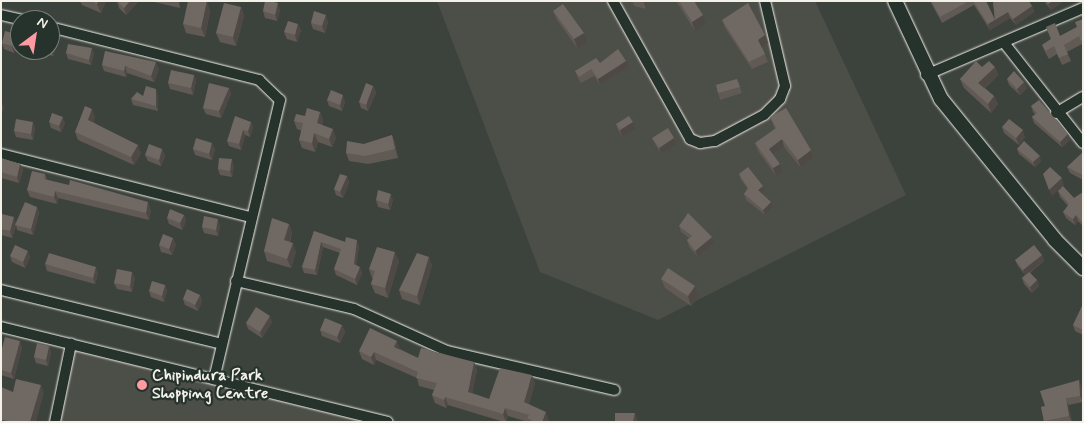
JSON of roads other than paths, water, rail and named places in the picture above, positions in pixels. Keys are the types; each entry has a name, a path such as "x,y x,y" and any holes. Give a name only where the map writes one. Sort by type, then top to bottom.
{"street":[{"path":"613,1 690,139 700,143 715,141 764,115 780,99 785,86 765,1"},
{"path":"895,1 926,75 957,120 1083,268"},
{"path":"926,75 1004,44 1083,8"},
{"path":"60,30 259,80 274,90 280,100 219,343 214,379"},
{"path":"1004,44 1056,113 1083,143"},
{"path":"1056,113 1083,97"},
{"path":"1,154 250,218"},
{"path":"236,281 354,309 447,351 615,390"},
{"path":"1,290 219,343"},
{"path":"1,327 214,379 363,419 388,422"},
{"path":"55,422 71,344"}],"place":[{"name":"Chipindura Park Shopping Centre","path":"142,385"}]}
